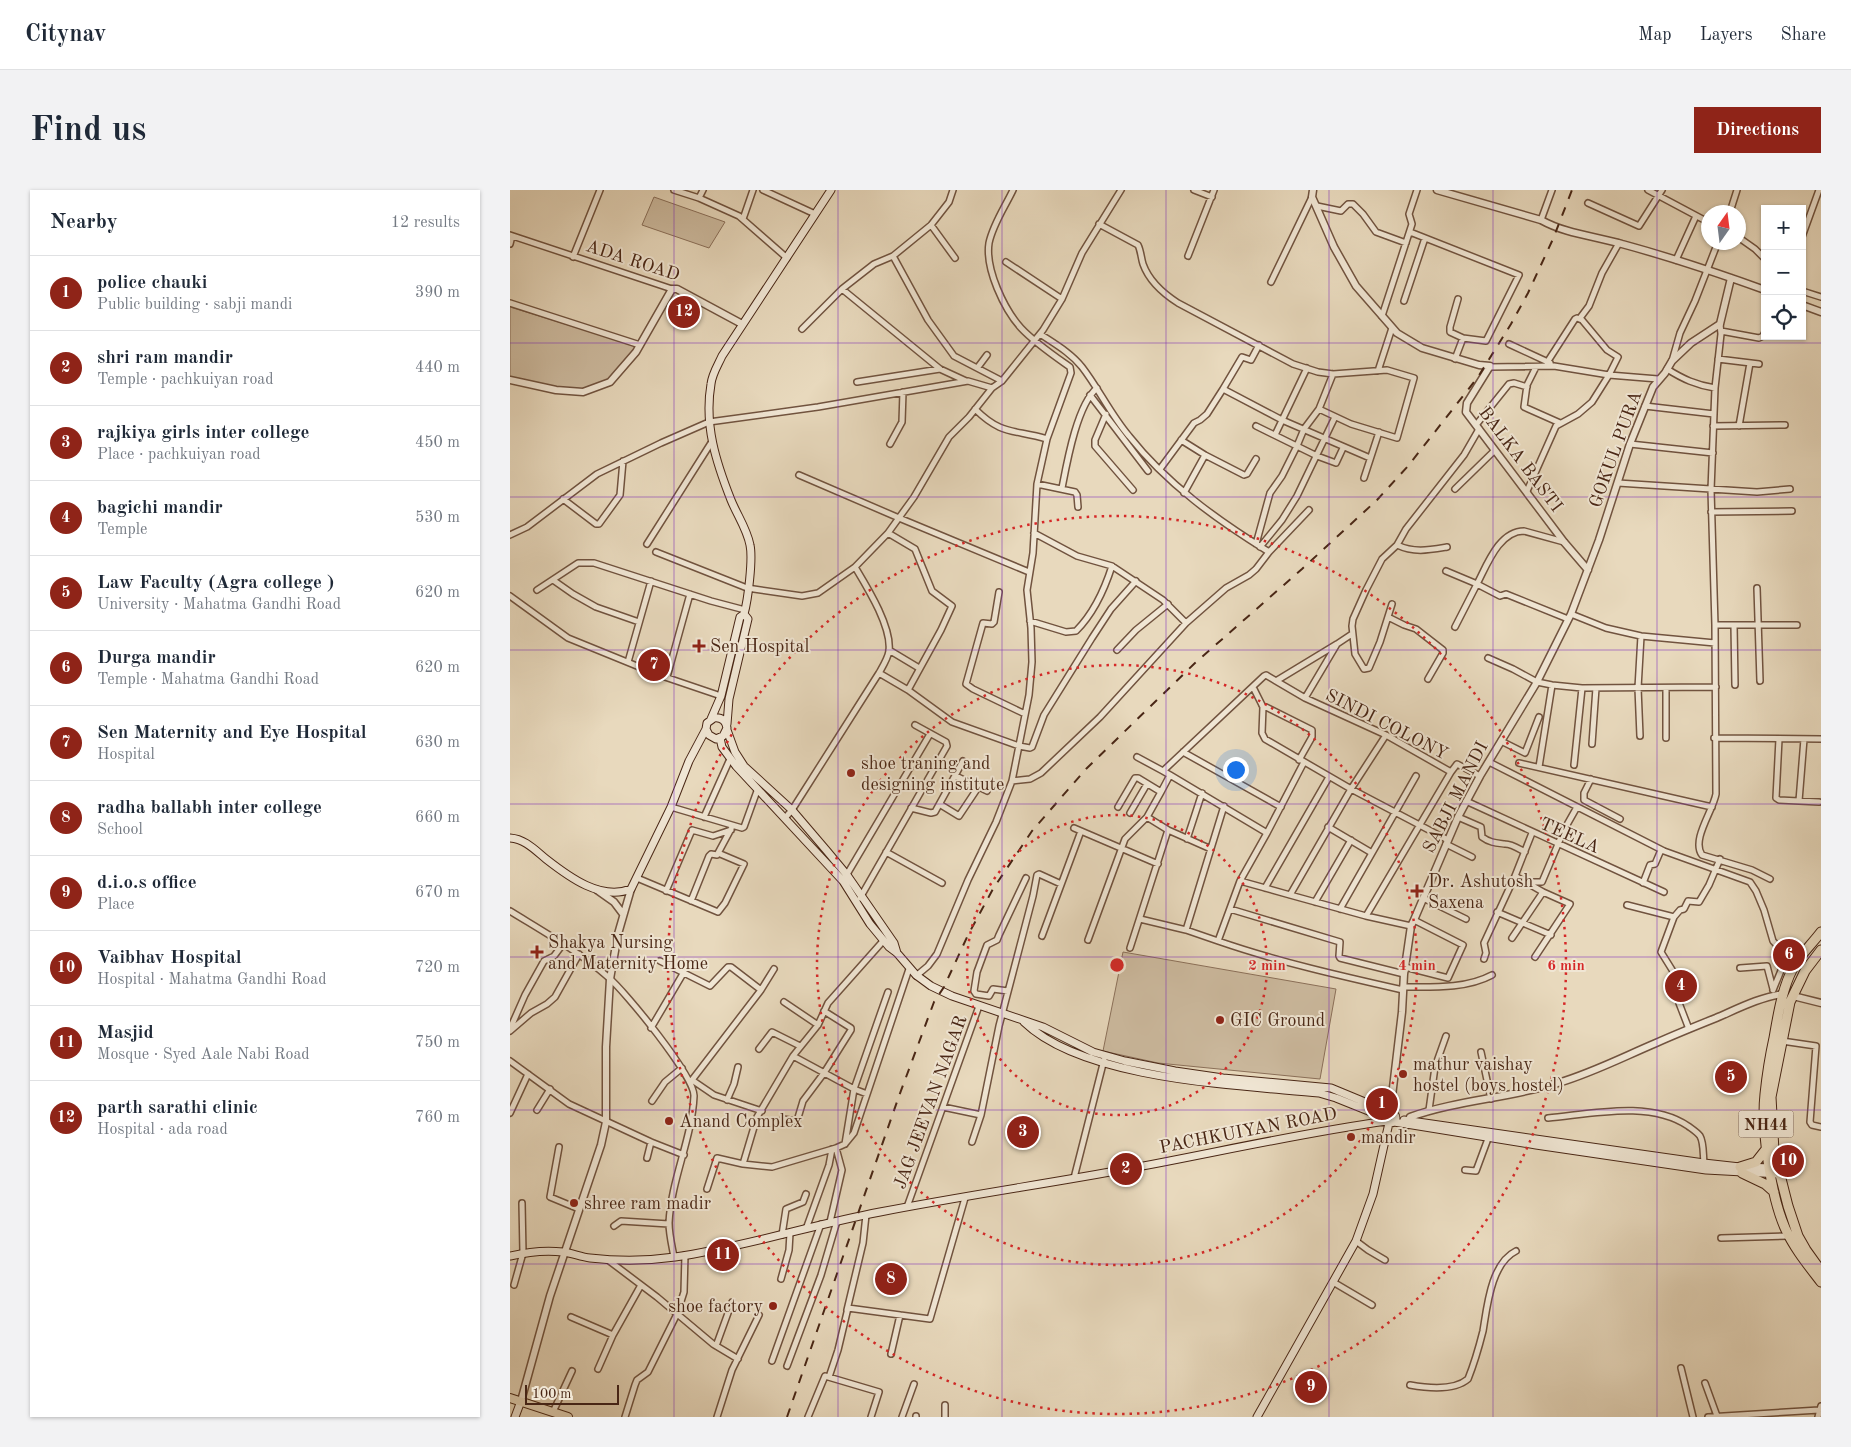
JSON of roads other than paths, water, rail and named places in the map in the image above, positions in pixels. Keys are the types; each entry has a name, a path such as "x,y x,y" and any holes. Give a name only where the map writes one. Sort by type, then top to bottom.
{"highway":[{"name":"NH44","path":"1818,936 1792,969 1781,994 1765,1095 1767,1148 1798,1236 1821,1271"},
{"name":"NH44","path":"1821,950 1781,994 1782,1041 1771,1097 1775,1171 1774,1193 1789,1236 1821,1282"},
{"path":"1741,1170 1756,1162 1767,1148"},
{"path":"1741,1170 1765,1184 1774,1193"}],"main road":[{"path":"720,738 727,727 729,699 748,619 745,612 751,562 746,530 731,500 711,443 709,422 711,384 722,356 815,214 827,191"},
{"path":"510,838 517,838 528,844 574,879 597,890 618,893 631,889 671,807 689,761 721,696 740,617 745,612"},
{"path":"711,719 720,718 727,727 735,752 744,766 792,810 845,878 857,903 889,947 897,953 916,976 931,986 1024,1022 1033,1031 1084,1057 1105,1059 1164,1073 1319,1093 1331,1092 1390,1119 1613,1153 1741,1170 1775,1171"},
{"path":"706,729 712,737 720,738"},
{"path":"696,750 712,737"},
{"path":"720,738 722,748 757,791 862,896 894,943 897,953"},
{"path":"1257,1417 1356,1241 1373,1194 1390,1119"},
{"name":"PACHKUIYAN ROAD","path":"510,1256 524,1253 564,1252 587,1258 608,1260 674,1257 782,1235 833,1221 1390,1119"},
{"path":"1682,1162 1704,1163 1741,1170"},
{"path":"510,1398 566,1417"},
{"path":"515,1417 521,1402"}],"street":[{"path":"574,257 600,190"},
{"path":"674,190 699,198 743,219 787,258"},
{"path":"699,198 703,190"},
{"path":"743,219 753,190"},
{"path":"763,190 770,191 815,214"},
{"path":"802,329 842,290 874,264 893,256 931,225 949,202 953,190"},
{"path":"916,976 928,966 937,954 968,880 996,822 1012,780 1025,714 1032,662 1027,590 1038,484 1047,439 1071,370 1070,367 1035,341 1020,326 1001,296 993,277 989,258 989,243 994,226 1014,190"},
{"path":"656,552 747,588 786,594 810,595 827,588 855,567 888,533 914,497 945,443 992,388 1002,381 1040,334 1062,299 1082,253 1120,190"},
{"path":"1194,190 1212,197"},
{"path":"1188,256 1214,190"},
{"path":"1382,316 1413,223 1409,214 1417,190"},
{"path":"1437,190 1542,220 1557,228 1619,243 1676,260 1761,289"},
{"path":"1542,220 1552,190"},
{"path":"1648,190 1701,218"},
{"path":"1588,202 1639,226 1662,190"},
{"path":"1732,205 1737,190"},
{"path":"1806,227 1820,190"},
{"path":"1313,193 1316,206 1343,266 1356,286 1392,328 1414,345 1455,359 1490,367 1554,366 1609,375 1658,379"},
{"path":"1271,282 1313,193"},
{"path":"1316,206 1341,211 1348,204 1353,204 1376,232 1406,243"},
{"path":"1676,260 1696,216"},
{"path":"1100,224 1138,245 1144,267 1158,288 1178,304 1294,364 1318,372 1333,374 1387,370 1414,378 1397,438 1350,424 1319,409"},
{"path":"931,225 955,258"},
{"path":"1410,232 1519,275 1486,341 1463,338 1450,330 1458,298"},
{"path":"510,244 511,236"},
{"name":"ADA ROAD","path":"511,236 672,289 677,289 742,324"},
{"path":"1404,301 1426,238"},
{"path":"1548,362 1575,319 1580,318 1589,306 1602,273 1619,243"},
{"path":"1746,243 1761,255"},
{"path":"1672,361 1680,333 1695,302 1715,250"},
{"path":"893,256 928,320 949,352 1002,381"},
{"path":"1006,262 1062,299"},
{"path":"1731,278 1720,328 1715,388 1711,490 1715,625 1716,687 1714,738 1716,794 1704,824 1698,847 1702,855 1753,885 1764,910 1772,940 1787,954 1781,994"},
{"path":"510,380 562,390 590,390 610,382 636,352 672,289"},
{"path":"842,290 940,369 968,381 992,388"},
{"path":"1806,292 1821,297"},
{"path":"510,303 640,345"},
{"path":"1806,306 1821,312"},
{"path":"1527,491 1555,427 1582,411 1592,402 1609,375 1617,356 1607,350 1580,318"},
{"path":"1378,371 1392,328"},
{"path":"1720,328 1761,337"},
{"name":"GOKUL PURA","path":"1588,570 1630,444 1658,379 1668,370 1672,361 1691,343 1720,328"},
{"path":"1040,334 1068,353 1082,366 1128,436 1184,493 1216,518 1258,546 1267,555"},
{"path":"1455,359 1463,338"},
{"path":"1509,344 1554,366"},
{"path":"1160,469 1194,423 1207,414 1242,357 1251,360 1259,345"},
{"path":"978,367 987,355"},
{"path":"1718,359 1759,364"},
{"path":"1739,426 1750,363"},
{"path":"1536,366 1527,387 1524,407 1560,423"},
{"name":"BALKA BASTI","path":"1490,367 1466,406 1466,412 1564,542 1588,570"},
{"path":"1275,435 1306,368"},
{"path":"858,382 940,369"},
{"path":"1668,370 1699,386 1715,388"},
{"path":"1258,546 1270,493 1282,476 1298,446 1304,429 1319,409 1333,374"},
{"path":"510,535 527,527 597,474 709,422 799,410 968,381"},
{"path":"1392,604 1375,656 1367,669 1362,667 1356,658 1352,634 1353,619 1382,560 1398,545 1406,529 1464,455 1477,427 1509,384 1514,383 1527,387"},
{"path":"1062,488 1071,445 1087,400 1097,388"},
{"path":"1223,389 1282,420 1343,448 1370,458"},
{"path":"890,444 902,422 903,392"},
{"path":"1090,395 1148,471"},
{"path":"1645,406 1714,414"},
{"path":"975,409 988,422 1002,429 1047,439"},
{"path":"1106,414 1095,440 1095,446 1133,490"},
{"path":"1258,546 1282,520 1297,496 1335,418"},
{"path":"1714,426 1785,425"},
{"path":"1256,426 1317,456 1336,463 1343,448"},
{"path":"1364,478 1380,432"},
{"path":"1181,440 1205,455 1246,475 1256,459"},
{"path":"647,544 711,443"},
{"path":"1630,444 1713,453"},
{"path":"1455,489 1494,451"},
{"path":"1184,493 1205,455"},
{"path":"563,499 596,524 599,524 620,495 624,461"},
{"path":"799,475 1029,572"},
{"path":"1618,483 1757,492 1790,489"},
{"path":"1038,484 1062,488 1076,493 1078,507"},
{"path":"1012,780 1030,778 1041,773 1100,717 1186,623 1226,588 1249,576 1309,510"},
{"path":"1711,512 1792,511"},
{"name":"BALKA BASTI","path":"1455,627 1499,543 1518,531 1564,542"},
{"path":"888,533 915,549 932,591 952,606 908,690"},
{"path":"1034,533 1078,556 1112,566 1168,604 1186,623"},
{"path":"1398,545 1410,550 1429,550 1447,547"},
{"path":"537,590 578,563 585,562 594,563 745,612"},
{"path":"1030,621 1066,632 1076,631 1086,619 1105,586 1112,566"},
{"path":"785,818 792,810 881,669 889,650 889,638 874,601 855,567"},
{"name":"SABJI MANDI","path":"1390,1119 1402,1012 1404,970 1412,923 1458,817 1480,776 1537,682 1569,617 1588,570"},
{"path":"1446,571 1500,596 1506,594 1606,628 1641,636 1715,643"},
{"path":"553,580 596,607 639,622"},
{"path":"881,669 952,722 1027,749 1032,747 1044,715 1092,638 1111,609 1136,581"},
{"path":"628,662 651,582"},
{"path":"1757,588 1760,681"},
{"path":"999,592 994,622 992,624 982,623 966,684 1025,714"},
{"path":"667,677 690,594"},
{"path":"510,596 568,638 721,696"},
{"path":"1117,650 1136,630 1168,604"},
{"path":"1388,617 1416,629 1443,650 1428,679"},
{"path":"1715,625 1797,625"},
{"path":"1734,625 1735,685"},
{"name":"SINDI COLONY","path":"1352,634 1276,681 1305,698 1386,735 1451,772 1457,764 1480,776"},
{"path":"1640,736 1638,688 1641,636"},
{"name":"SINDI COLONY","path":"1305,698 1341,641"},
{"path":"889,650 919,668"},
{"path":"1488,658 1537,682 1552,685 1582,688 1716,687"},
{"path":"1163,771 1266,674 1276,681"},
{"path":"1539,767 1552,685"},
{"path":"1253,687 1262,705 1263,736 1329,777 1419,825 1472,857"},
{"path":"1574,765 1582,688"},
{"path":"1592,744 1596,688"},
{"path":"1666,688 1666,738"},
{"path":"1218,941 1240,881 1280,807 1312,737 1312,730 1262,705"},
{"path":"1501,741 1525,753 1539,717"},
{"path":"857,903 947,746 946,742 915,725"},
{"path":"845,878 930,734"},
{"path":"1290,895 1328,827 1386,735"},
{"path":"1714,738 1821,739"},
{"path":"1779,739 1776,798 1779,800 1819,802"},
{"path":"1799,801 1804,739"},
{"path":"1183,752 1280,807"},
{"path":"1137,757 1170,774 1267,833"},
{"path":"704,817 730,759"},
{"path":"911,808 934,813 941,805 963,761"},
{"path":"1489,762 1684,860 1752,870 1770,879"},
{"path":"1519,763 1712,807"},
{"path":"1366,916 1451,772"},
{"path":"1088,940 1126,838 1147,817 1170,774"},
{"path":"956,776 987,791"},
{"path":"1340,909 1416,776"},
{"path":"1265,888 1329,777"},
{"path":"1118,807 1135,778 1160,792"},
{"path":"1590,779 1584,793 1584,800 1620,819"},
{"path":"1130,813 1147,784"},
{"path":"941,805 959,816 979,786"},
{"path":"666,891 692,830 713,836 732,828 744,827 757,791"},
{"path":"1187,839 1202,793"},
{"name":"TEELA","path":"1466,801 1558,845 1664,892"},
{"path":"1186,930 1224,806"},
{"path":"671,807 732,828"},
{"path":"1525,882 1541,882 1577,807"},
{"path":"1147,817 1168,830 1211,850"},
{"path":"1458,817 1481,828 1482,836 1485,839 1499,845 1507,844 1525,852"},
{"path":"1328,827 1372,853"},
{"path":"718,853 732,828"},
{"path":"1074,828 1158,864"},
{"path":"1130,948 1168,830"},
{"path":"1042,936 1081,831"},
{"path":"1484,959 1486,953 1484,943 1515,876 1532,833"},
{"path":"1315,902 1351,840"},
{"path":"1643,882 1650,865 1656,862 1661,850"},
{"path":"886,852 942,883"},
{"path":"637,878 666,891 717,912 725,903 744,864 718,853 709,856 691,901"},
{"path":"1689,1029 1679,1003 1680,988 1677,979 1661,952 1674,917 1680,910 1684,909 1688,901 1698,902 1707,889 1718,864"},
{"path":"972,1142 981,1115 1002,1013 1037,875 1039,874 1060,884"},
{"path":"1515,876 1543,892 1570,904 1551,935 1534,957"},
{"path":"1008,991 993,988 987,997 976,994 974,991 976,977 987,945 998,938 1026,878"},
{"path":"1230,908 1338,941 1341,944 1338,956 1340,958 1448,978 1463,944 1412,923 1366,916 1240,881"},
{"path":"521,1402 544,1315 564,1252 594,1170 606,1122 606,1047 610,978 616,941 631,889"},
{"path":"597,890 614,902 623,914"},
{"path":"1512,938 1543,892"},
{"path":"1423,898 1466,919"},
{"path":"1627,905 1674,917"},
{"path":"510,911 579,954 610,978 670,1050 690,1080 694,1093 684,1155 676,1182 670,1224 674,1257"},
{"path":"1497,912 1551,935"},
{"path":"1140,919 1186,930 1282,961 1403,989 1474,983 1492,974"},
{"path":"743,1164 757,1117 792,1056 818,1025 828,1002 884,940"},
{"path":"510,1030 525,995 544,961 554,956 563,944"},
{"path":"510,1030 531,1013 547,1004 555,996 579,954"},
{"path":"660,961 710,986 728,967 731,967 761,990"},
{"path":"1740,968 1766,966 1781,994"},
{"path":"690,1080 761,990 774,969"},
{"path":"707,1189 715,1158 743,1164 772,1167 845,1144 854,1133 909,969"},
{"path":"651,1028 684,972"},
{"path":"845,1144 854,1089 888,992"},
{"path":"1409,1122 1410,1117 1429,1110 1491,1099 1575,1078 1607,1066 1689,1029 1781,994 1821,1003"},
{"path":"784,1002 818,1025"},
{"name":"JAG JEEVAN NAGAR","path":"907,1207 979,1006"},
{"path":"784,1118 797,1121 803,1101 824,1073 852,1029 824,1012"},
{"path":"760,1049 772,1032 800,1046"},
{"path":"1429,1110 1435,1067 1446,1036"},
{"path":"1782,1041 1816,1046 1810,1122 1812,1126 1821,1128"},
{"path":"1481,1052 1491,1099"},
{"path":"792,1056 867,1094"},
{"path":"1074,1178 1105,1059"},
{"path":"511,1063 569,1104 684,1155"},
{"path":"728,1100 738,1067"},
{"path":"652,1101 665,1082 682,1068"},
{"path":"510,1113 528,1074"},
{"path":"690,1080 714,1095 762,1111"},
{"path":"538,1110 550,1089"},
{"path":"943,1107 981,1115"},
{"path":"1548,1118 1614,1112 1654,1112 1674,1118 1696,1132 1700,1137 1704,1163"},
{"path":"1465,1170 1476,1171 1489,1135"},
{"path":"647,1158 651,1142"},
{"path":"559,1147 550,1197 579,1209"},
{"path":"787,1366 821,1276 833,1221 842,1170 834,1149"},
{"path":"806,1229 834,1149"},
{"path":"782,1235 786,1209 802,1202 806,1194"},
{"path":"847,1310 852,1308 930,1319 965,1198"},
{"path":"514,1285 524,1253 522,1203"},
{"path":"829,1377 838,1350 863,1243 866,1215"},
{"path":"614,1226 621,1222 670,1224"},
{"path":"772,1361 821,1224"},
{"path":"781,1279 789,1250 790,1233"},
{"path":"1721,1238 1789,1236"},
{"path":"1356,1241 1385,1260"},
{"path":"1410,1385 1446,1386 1463,1383 1468,1379 1481,1339 1489,1297 1499,1267 1506,1257 1516,1251"},
{"path":"625,1417 634,1385 637,1380 648,1372 677,1314 684,1292 685,1255"},
{"path":"608,1260 716,1346 738,1359"},
{"path":"1333,1282 1372,1305"},
{"path":"598,1369 613,1335 641,1285"},
{"path":"716,1346 732,1302"},
{"path":"717,1417 726,1386 759,1315"},
{"path":"891,1354 900,1315"},
{"path":"571,1317 613,1335"},
{"path":"1681,1368 1693,1417"},
{"path":"554,1412 572,1371"},
{"path":"808,1417 824,1377 879,1392 871,1417"},
{"path":"1705,1383 1717,1416"},
{"path":"902,1417 914,1384"},
{"path":"945,1417 946,1405"},
{"path":"1708,1417 1820,1408 1818,1417"}],"railway":[{"path":"787,1417 899,1096 934,1002 944,987 968,935 993,889 1032,831 1086,769 1195,663 1377,500 1408,466 1478,377 1511,324 1528,293 1553,239 1572,190"}],"place":[{"name":"parth sarathi clinic","path":"684,312"},
{"name":"Sen Hospital","path":"699,646"},
{"name":"Sen Maternity and Eye Hospital","path":"654,665"},
{"name":"shoe traning and designing institute","path":"851,773"},
{"name":"Dr. Ashutosh Saxena","path":"1417,891"},
{"name":"Shakya Nursing and Maternity Home","path":"537,952"},
{"name":"Durga mandir","path":"1789,955"},
{"name":"bagichi mandir","path":"1681,986"},
{"name":"GIC Ground","path":"1220,1020"},
{"name":"mathur vaishay hostel (boys hostel)","path":"1403,1074"},
{"name":"Law Faculty (Agra college )","path":"1731,1077"},
{"name":"police chauki","path":"1382,1104"},
{"name":"Anand Complex","path":"669,1121"},
{"name":"rajkiya girls inter college","path":"1023,1132"},
{"name":"mandir","path":"1351,1137"},
{"name":"Vaibhav Hospital","path":"1788,1161"},
{"name":"shri ram mandir","path":"1126,1169"},
{"name":"shree ram madir","path":"574,1203"},
{"name":"Masjid","path":"723,1255"},
{"name":"radha ballabh inter college","path":"891,1279"},
{"name":"shoe factory","path":"773,1306"},
{"name":"d.i.o.s office","path":"1311,1387"}]}
